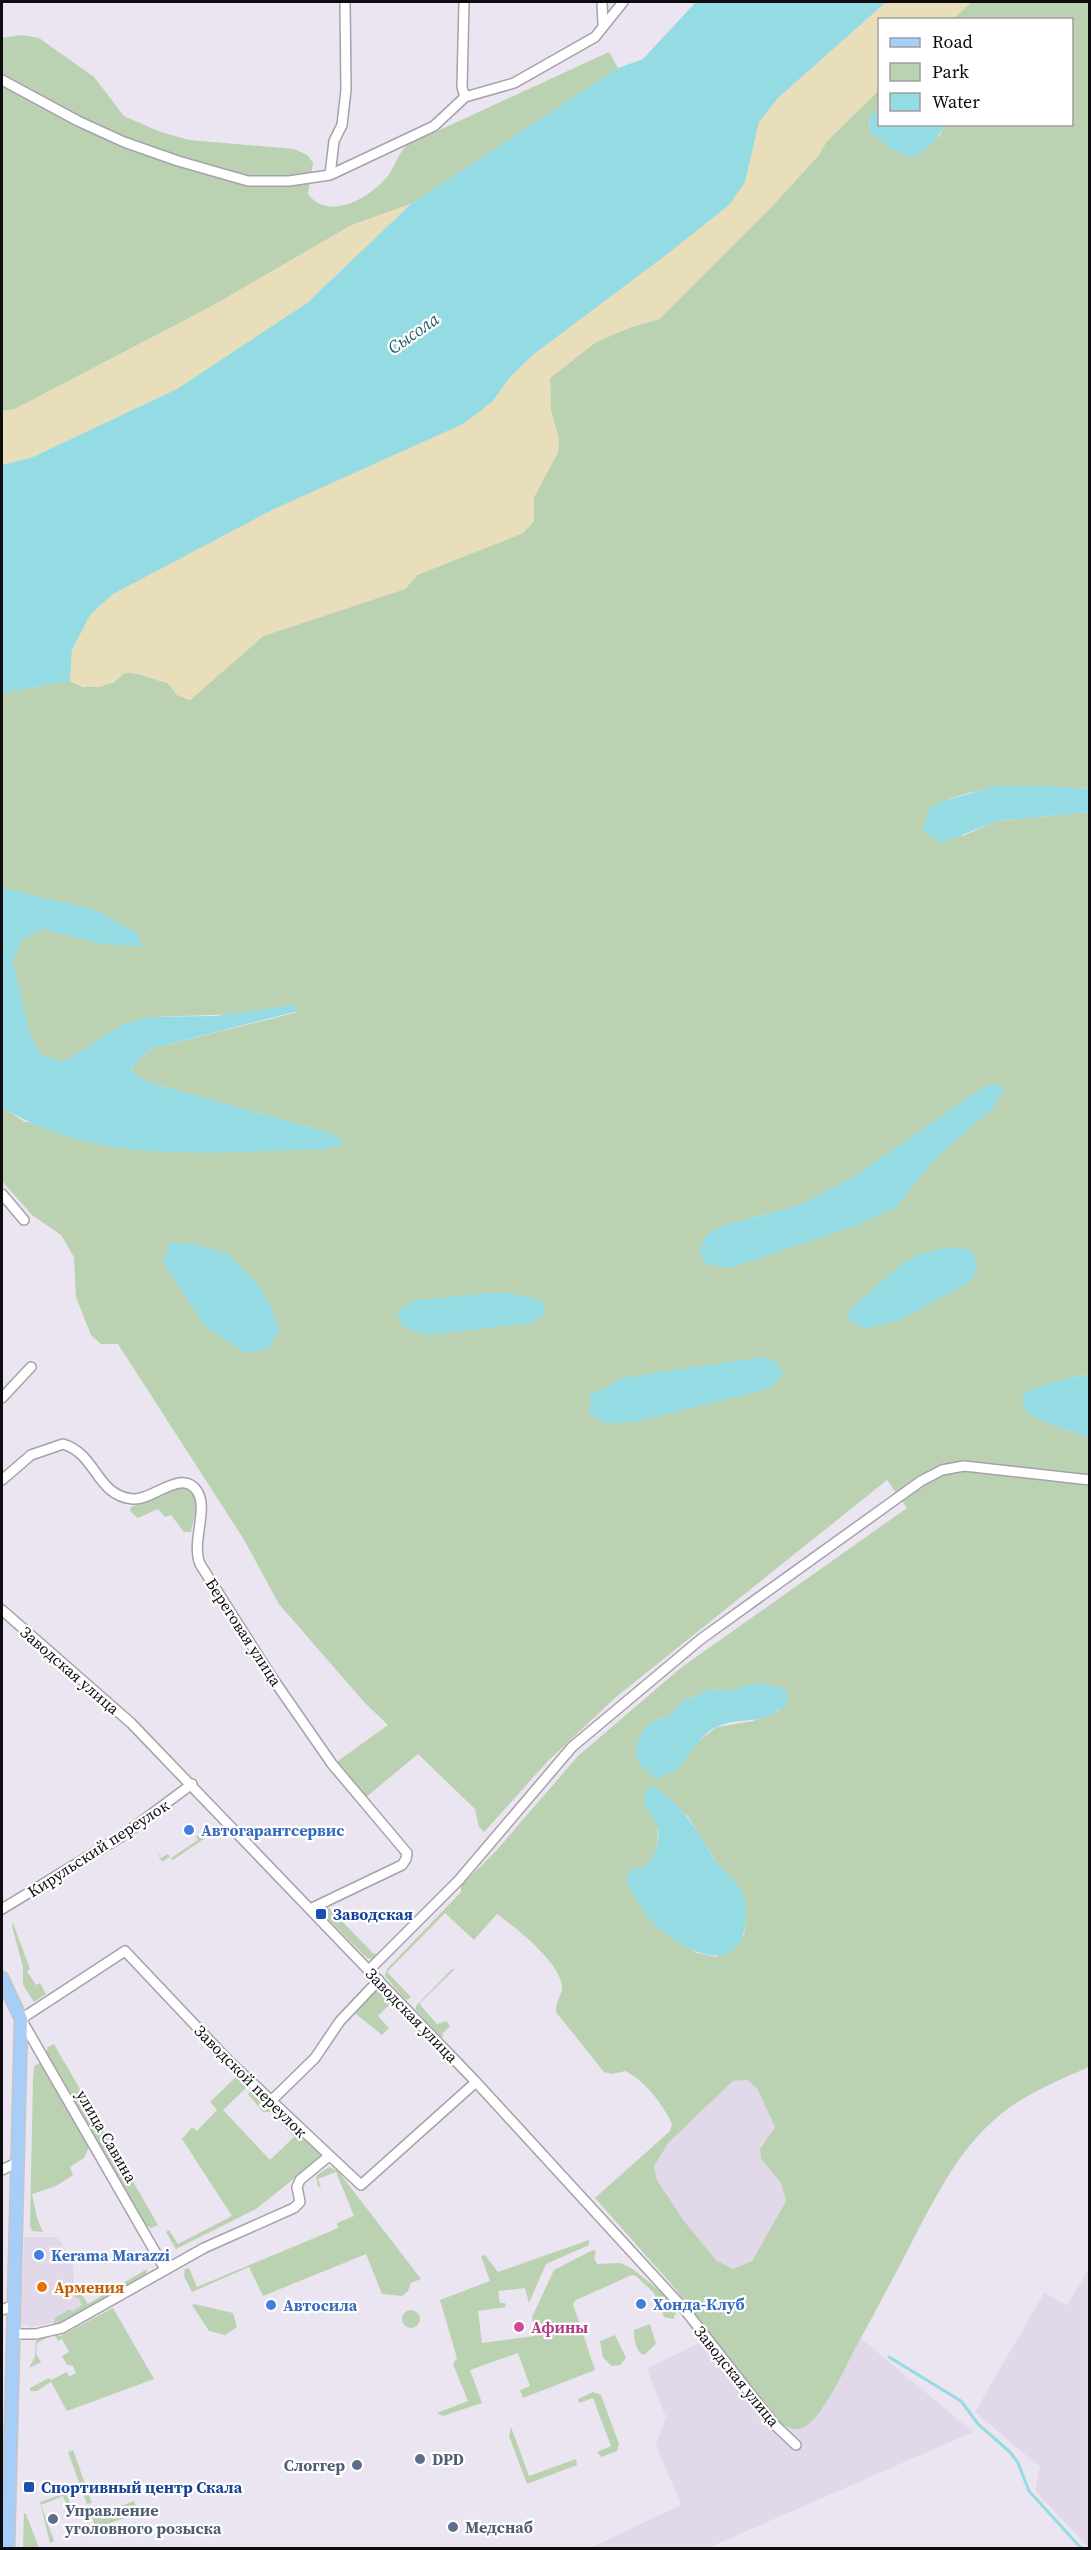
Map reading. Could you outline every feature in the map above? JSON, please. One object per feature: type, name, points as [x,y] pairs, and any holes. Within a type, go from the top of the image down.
[{"type":"main road","name":"улица Савина","points":[[2,1978],[21,2019],[8,2548]]},
{"type":"street","points":[[330,175],[334,141],[342,125],[346,90],[345,2]]},
{"type":"street","points":[[464,2],[462,87],[465,97]]},
{"type":"street","points":[[602,2],[603,24]]},
{"type":"street","points":[[2,80],[87,126],[177,161],[248,181],[289,181],[330,175],[434,126],[465,97],[514,83],[595,37],[603,24],[623,2]]},
{"type":"street","points":[[2,1194],[24,1220]]},
{"type":"street","points":[[2,1398],[31,1367]]},
{"type":"street","name":"Береговая улица","points":[[2,1480],[31,1455],[63,1444],[76,1450],[90,1462],[101,1483],[126,1497],[137,1499],[175,1483],[190,1485],[196,1489],[201,1498],[196,1551],[200,1564],[271,1676],[332,1764],[407,1853],[402,1864],[310,1909]]},
{"type":"street","points":[[369,1970],[459,1880],[572,1747],[701,1639],[921,1481],[942,1470],[964,1466],[1089,1479]]},
{"type":"street","name":"Заводская улица","points":[[2,1610],[132,1723],[476,2082],[685,2310],[774,2424],[796,2445]]},
{"type":"street","name":"Кирульский переулок","points":[[2,1909],[122,1836],[192,1784]]},
{"type":"street","name":"Заводской переулок","points":[[21,2019],[125,1951],[270,2102],[361,2185],[476,2082]]},
{"type":"street","points":[[270,2102],[315,2058],[340,2022],[379,1980]]},
{"type":"street","name":"улица Савина","points":[[21,2019],[165,2269]]},
{"type":"street","points":[[14,2334],[36,2334],[62,2328],[204,2248],[294,2208],[300,2202],[297,2187],[300,2180],[329,2156]]},
{"type":"street","points":[[2,2170],[18,2162]]},
{"type":"street","points":[[2,2310],[14,2305]]},
{"type":"shaded area","points":[[747,2080],[757,2088],[775,2127],[760,2149],[761,2159],[781,2183],[786,2201],[752,2261],[733,2269],[716,2260],[684,2221],[657,2180],[654,2166],[669,2142],[733,2081]]},
{"type":"shaded area","points":[[24,2237],[58,2237],[73,2262],[74,2285],[87,2306],[52,2323],[32,2327],[21,2324]]},
{"type":"shaded area","points":[[1089,2269],[1090,2548],[1035,2491],[1040,2467],[975,2412],[1044,2293],[1067,2305]]},
{"type":"shaded area","points":[[754,2316],[839,2320],[973,2432],[708,2548],[590,2548],[681,2505],[656,2445],[666,2417],[647,2369]]},
{"type":"green space","points":[[971,2],[1089,2],[1089,789],[1027,786],[987,789],[947,800],[928,809],[962,836],[998,821],[1089,812],[1089,1374],[1045,1384],[1054,1426],[1089,1437],[1089,2067],[1022,2100],[1001,2114],[974,2140],[952,2170],[933,2203],[828,2400],[814,2419],[801,2429],[795,2429],[785,2425],[767,2410],[673,2286],[595,2198],[670,2131],[672,2124],[658,2101],[639,2080],[625,2071],[613,2074],[604,2072],[556,2012],[562,1986],[559,1976],[545,1956],[525,1936],[497,1914],[474,1940],[445,1913],[387,1972],[411,1997],[407,2000],[404,1998],[385,1976],[387,1969],[461,1892],[461,1886],[496,1851],[578,1756],[682,1667],[907,1508],[887,1480],[616,1697],[548,1761],[484,1832],[479,1827],[475,1809],[418,1754],[365,1798],[335,1763],[388,1725],[364,1702],[279,1604],[243,1538],[118,1344],[101,1344],[91,1335],[76,1297],[74,1257],[61,1235],[32,1215],[2,1181],[2,1107],[25,1122],[327,1132],[147,1082],[130,1069],[150,1049],[298,1012],[152,1017],[123,1024],[64,1062],[41,1055],[30,1035],[12,961],[21,940],[41,929],[97,943],[143,946],[2,888],[2,693],[70,681],[83,687],[113,683],[124,673],[130,673],[168,683],[177,695],[190,700],[263,636],[405,589],[417,575],[523,533],[534,521],[534,497],[558,452],[559,439],[551,411],[550,378],[596,342],[631,327],[659,319],[774,204],[818,156],[827,141],[878,91],[878,111],[869,118],[870,132],[939,137],[944,126],[1073,126],[1073,18],[954,18]],"holes":[[[993,1108],[936,1158],[895,1208],[719,1227],[800,1205]],[[755,1683],[780,1710],[753,1721],[717,1727],[700,1740],[673,1771],[653,1721],[671,1715],[683,1700],[711,1689],[730,1691]],[[687,1815],[715,1860],[741,1892],[746,1907],[744,1935],[717,1957],[697,1953],[660,1929],[637,1867],[644,1868],[655,1853],[658,1836],[657,1824]],[[747,2080],[757,2088],[775,2127],[760,2149],[761,2159],[781,2183],[786,2201],[752,2261],[733,2269],[716,2260],[684,2221],[657,2180],[654,2166],[669,2142],[733,2081]]]},
{"type":"green space","points":[[21,35],[39,38],[94,77],[124,116],[158,131],[189,140],[294,149],[307,155],[313,163],[308,194],[317,202],[327,206],[351,203],[373,190],[390,173],[407,145],[609,52],[618,68],[411,204],[352,225],[212,306],[15,409],[2,411],[2,38]]},
{"type":"green space","points":[[177,1486],[192,1492],[195,1497],[196,1509],[191,1532],[184,1532],[171,1515],[165,1517],[158,1509],[138,1518],[130,1511],[131,1507],[162,1496]]},
{"type":"green space","points":[[214,1825],[218,1829],[173,1860],[169,1857],[162,1862],[155,1848],[161,1858],[168,1854],[171,1858],[198,1840],[196,1837]]},
{"type":"green space","points":[[326,1905],[373,1953],[377,1954],[371,1959],[367,1958],[322,1913]]},
{"type":"green space","points":[[13,1923],[30,1969],[27,1971],[36,1985],[40,1983],[46,1994],[34,2002],[23,1985],[23,1967]]},
{"type":"green space","points":[[452,1969],[455,1969],[420,2003],[437,2024],[446,2021],[450,2026],[441,2037],[416,2010],[416,2006]]},
{"type":"green space","points":[[380,1989],[405,2014],[402,2016],[390,2004],[378,2016],[389,2028],[382,2035],[355,2013],[373,1993]]},
{"type":"green space","points":[[54,2044],[158,2225],[151,2228],[146,2225],[46,2052],[48,2047]]},
{"type":"green space","points":[[41,2063],[89,2147],[84,2158],[70,2167],[73,2175],[56,2186],[32,2194],[37,2218],[43,2232],[32,2231],[30,2225],[33,2079],[34,2066]]},
{"type":"green space","points":[[238,2075],[247,2087],[223,2110],[270,2160],[294,2137],[271,2112],[263,2112],[248,2094],[252,2089],[318,2150],[321,2157],[256,2209],[176,2249],[166,2232],[169,2230],[178,2244],[232,2216],[182,2139],[192,2127],[197,2131],[217,2110],[210,2102]]},
{"type":"green space","points":[[329,2167],[338,2171],[421,2279],[411,2283],[408,2291],[402,2296],[382,2294],[366,2254],[263,2296],[249,2267],[192,2292],[184,2276],[185,2269],[189,2268],[197,2287],[338,2228],[337,2223],[354,2216],[336,2172],[318,2179],[321,2188],[318,2186],[316,2176]]},
{"type":"green space","points":[[589,2240],[589,2245],[546,2264],[529,2303],[525,2288],[498,2291],[500,2303],[505,2303],[506,2307],[478,2311],[482,2343],[535,2336],[532,2317],[554,2270],[593,2250],[596,2252],[594,2258],[597,2264],[620,2263],[633,2269],[662,2293],[675,2307],[676,2313],[673,2319],[664,2317],[654,2293],[632,2275],[576,2300],[573,2304],[595,2370],[523,2398],[520,2390],[530,2386],[518,2353],[470,2370],[482,2403],[443,2416],[437,2413],[468,2401],[453,2364],[457,2358],[440,2300],[490,2281],[481,2256],[485,2255],[498,2272]]},
{"type":"green space","points":[[147,2269],[146,2274],[64,2323],[53,2325],[55,2318],[70,2309],[72,2312],[82,2305],[78,2297],[75,2298],[75,2284],[88,2304]]},
{"type":"green space","points":[[192,2305],[233,2313],[237,2327],[225,2335],[209,2331]]},
{"type":"green space","points":[[113,2308],[154,2379],[67,2411],[51,2382],[37,2391],[30,2391],[30,2388],[49,2378],[51,2380],[67,2372],[69,2377],[76,2373],[73,2366],[67,2365],[62,2356],[69,2352],[62,2339],[58,2341],[54,2334],[37,2343],[36,2354],[41,2362],[29,2368],[35,2357],[36,2341],[52,2332],[60,2336]]},
{"type":"green space","points":[[407,2310],[415,2310],[420,2315],[418,2326],[407,2328],[402,2323],[402,2315]]},
{"type":"green space","points":[[650,2324],[656,2344],[644,2355],[637,2348],[634,2330]]},
{"type":"green space","points":[[615,2335],[626,2358],[620,2365],[611,2366],[603,2357],[600,2341]]},
{"type":"green space","points":[[593,2392],[601,2395],[619,2444],[617,2451],[601,2457],[597,2452],[611,2446],[593,2398],[579,2403],[578,2399]]},
{"type":"green space","points":[[511,2427],[529,2476],[576,2459],[577,2465],[527,2484],[509,2436]]},
{"type":"green space","points":[[73,2450],[92,2503],[87,2504],[68,2452]]},
{"type":"green space","points":[[66,2493],[73,2510],[69,2511],[63,2496],[41,2505],[54,2541],[50,2543],[40,2502]]},
{"type":"green space","points":[[134,2501],[139,2513],[96,2528],[90,2513],[95,2511],[97,2515]]},
{"type":"green space","points":[[24,2513],[26,2514],[39,2548],[23,2548]]},
{"type":"sand","points":[[886,2],[971,2],[954,18],[878,18],[878,91],[827,141],[818,156],[774,204],[659,319],[631,327],[596,342],[550,378],[551,411],[559,439],[558,452],[534,497],[534,521],[523,533],[417,575],[405,589],[263,636],[190,700],[177,695],[168,683],[136,674],[124,673],[99,687],[85,686],[70,681],[72,650],[90,615],[113,594],[273,509],[463,424],[492,402],[510,377],[534,354],[666,255],[745,182],[759,122],[778,98]]},
{"type":"sand","points":[[411,204],[307,303],[177,389],[33,457],[2,465],[2,411],[15,409],[212,306],[352,225]]},
{"type":"water","name":"Сысола","points":[[696,2],[886,2],[778,98],[759,122],[745,182],[729,205],[534,354],[510,377],[492,402],[463,424],[274,509],[113,594],[90,615],[72,650],[70,681],[2,693],[2,465],[33,457],[177,389],[307,303],[411,204],[618,68],[643,59]]},
{"type":"water","points":[[878,111],[878,126],[944,126],[932,144],[912,158],[892,149],[870,132],[869,117]]},
{"type":"water","points":[[996,786],[1054,786],[1089,789],[1089,812],[998,821],[941,843],[923,831],[928,809],[941,802]]},
{"type":"water","points":[[2,888],[96,910],[137,933],[143,947],[97,943],[41,929],[21,940],[13,961],[30,1035],[41,1055],[64,1062],[123,1024],[152,1017],[215,1016],[295,1005],[298,1011],[150,1049],[130,1069],[147,1082],[327,1132],[345,1142],[327,1149],[244,1152],[160,1152],[118,1148],[78,1140],[39,1126],[2,1107]]},
{"type":"water","points":[[997,1084],[1004,1089],[993,1108],[936,1158],[895,1208],[853,1227],[731,1268],[707,1264],[699,1252],[706,1236],[719,1227],[800,1205],[855,1176],[982,1088]]},
{"type":"water","points":[[171,1242],[199,1245],[229,1255],[260,1287],[271,1307],[279,1330],[268,1349],[244,1353],[204,1325],[163,1262]]},
{"type":"water","points":[[959,1247],[973,1252],[978,1268],[968,1283],[900,1320],[866,1329],[855,1324],[846,1316],[894,1270],[911,1258],[930,1251]]},
{"type":"water","points":[[501,1292],[542,1300],[545,1314],[531,1323],[427,1335],[402,1326],[397,1311],[417,1300]]},
{"type":"water","points":[[763,1357],[776,1361],[783,1374],[768,1389],[639,1421],[607,1424],[590,1414],[590,1396],[622,1378]]},
{"type":"water","points":[[1089,1374],[1089,1437],[1054,1426],[1026,1412],[1022,1394],[1045,1384]]},
{"type":"water","points":[[755,1683],[784,1688],[789,1700],[780,1709],[762,1718],[726,1724],[709,1731],[680,1766],[670,1773],[656,1778],[640,1765],[635,1749],[641,1734],[653,1721],[671,1715],[683,1700],[711,1689],[730,1691]]},
{"type":"water","points":[[654,1786],[682,1810],[714,1859],[743,1894],[746,1921],[740,1942],[732,1951],[722,1955],[709,1955],[683,1945],[660,1929],[650,1918],[626,1881],[630,1871],[637,1867],[644,1868],[648,1864],[657,1847],[658,1829],[646,1807],[644,1793]]},
{"type":"waterway","points":[[889,2357],[961,2401],[978,2424],[1010,2452],[1018,2463],[1029,2491],[1081,2548]]},
{"type":"place","name":"Автогарантсервис","points":[[189,1830]]},
{"type":"place","name":"Заводская","points":[[321,1914]]},
{"type":"place","name":"Kerama Marazzi","points":[[39,2255]]},
{"type":"place","name":"Армения","points":[[42,2287]]},
{"type":"place","name":"Хонда-Клуб","points":[[641,2304]]},
{"type":"place","name":"Автосила","points":[[271,2305]]},
{"type":"place","name":"Афины","points":[[519,2327]]},
{"type":"place","name":"DPD","points":[[420,2459]]},
{"type":"place","name":"Слоггер","points":[[357,2465]]},
{"type":"place","name":"Спортивный центр Скала","points":[[29,2487]]},
{"type":"place","name":"Управление уголовного розыска","points":[[53,2519]]},
{"type":"place","name":"Медснаб","points":[[453,2527]]}]
